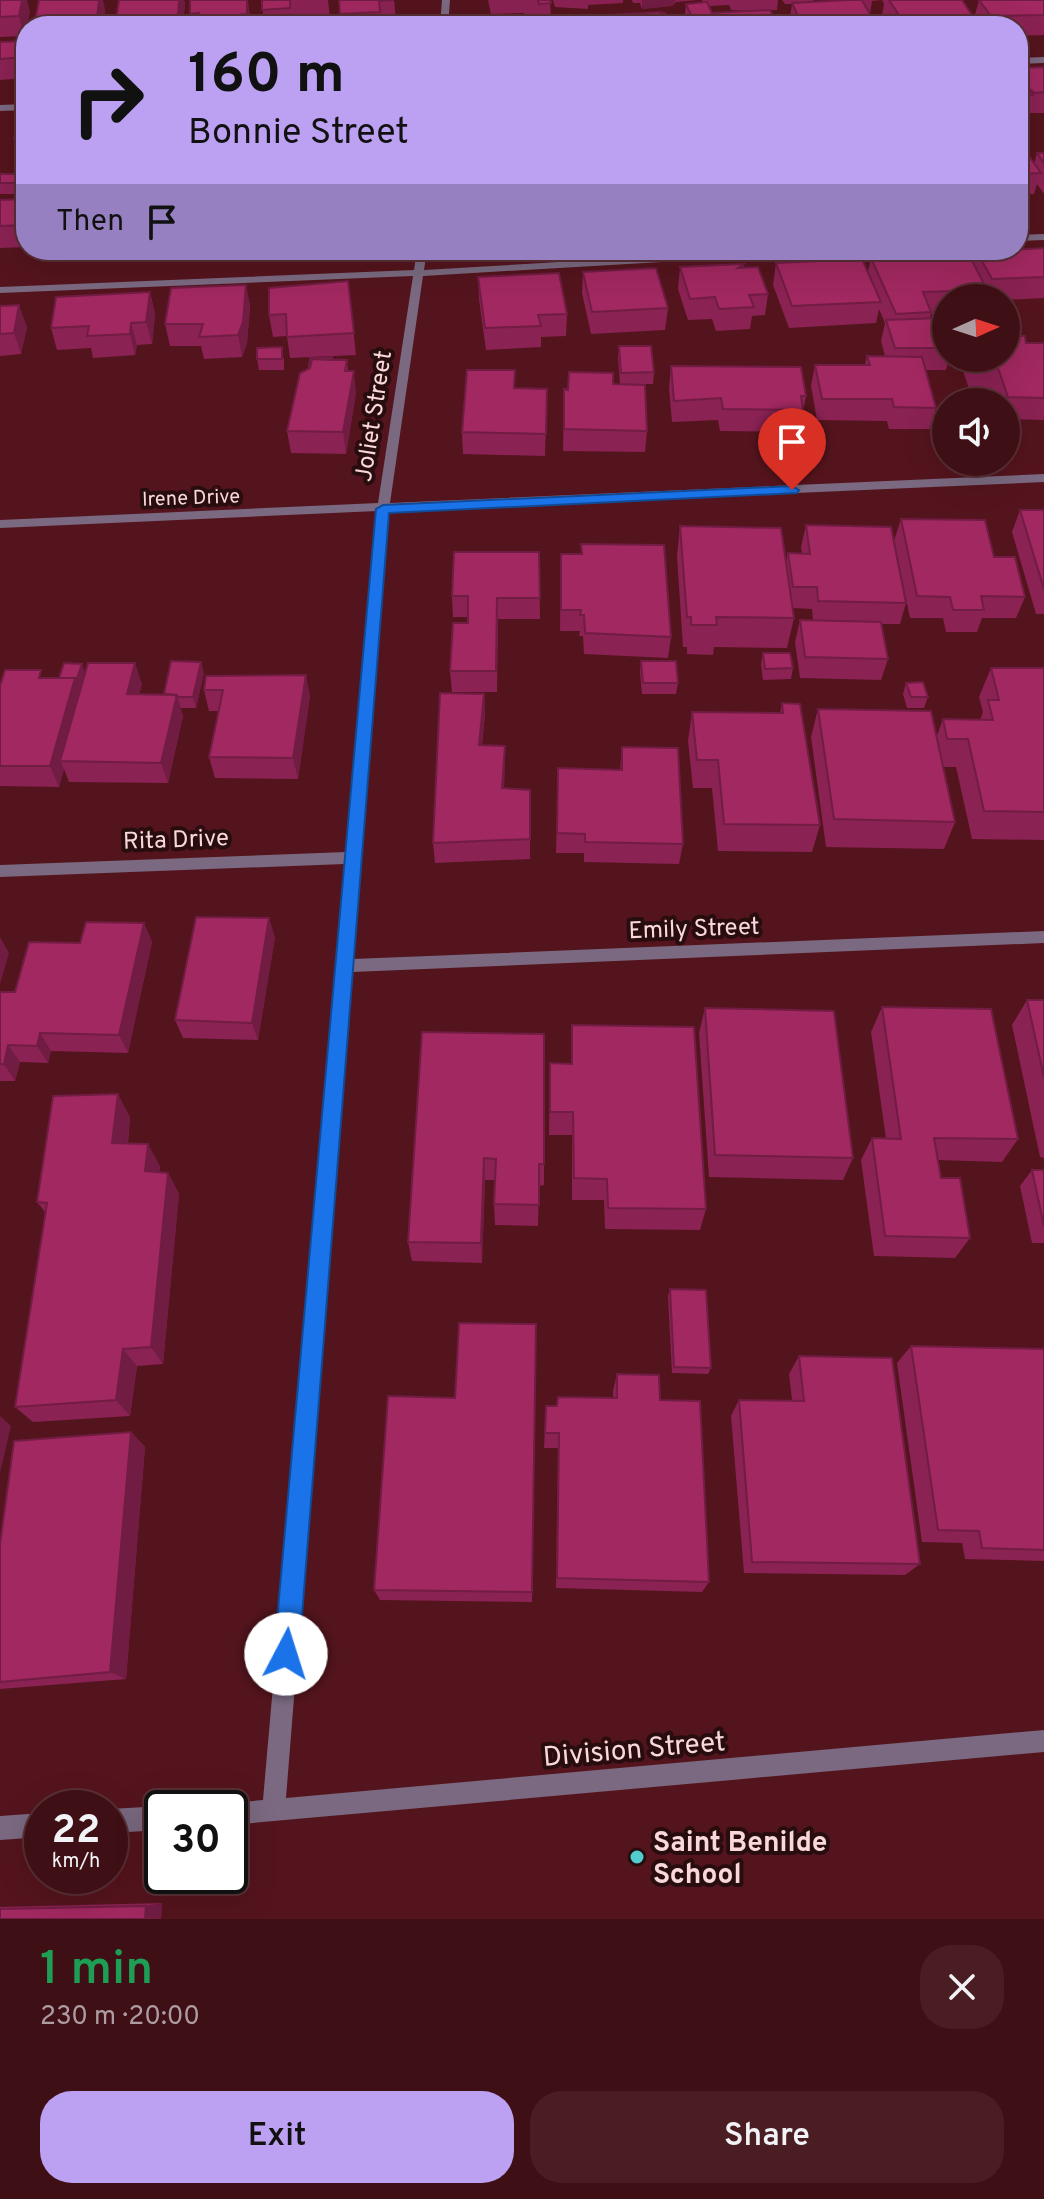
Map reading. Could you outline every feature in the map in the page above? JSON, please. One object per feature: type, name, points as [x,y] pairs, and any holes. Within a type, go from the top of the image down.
[{"type":"street","name":"Joliet Street","points":[[273,1811],[383,509],[421,260]]},
{"type":"street","points":[[0,290],[420,273],[642,260]]},
{"type":"street","name":"Irene Drive","points":[[0,524],[1044,478]]},
{"type":"street","name":"Rita Drive","points":[[0,871],[355,858]]},
{"type":"street","name":"Emily Street","points":[[345,966],[1044,937]]},
{"type":"street","name":"Division Street","points":[[248,1813],[1044,1741]]},
{"type":"street","points":[[0,1828],[24,1826]]},
{"type":"building","points":[[0,0],[22,0],[19,16],[0,17]]},
{"type":"building","points":[[39,0],[99,0],[97,16],[36,16]]},
{"type":"building","points":[[119,0],[179,0],[178,16],[117,16]]},
{"type":"building","points":[[190,0],[247,0],[247,14],[190,14]]},
{"type":"building","points":[[262,0],[290,0],[290,8],[262,10]]},
{"type":"building","points":[[339,0],[394,0],[379,1],[380,12],[340,14]]},
{"type":"building","points":[[538,0],[550,0],[551,3],[539,4]]},
{"type":"building","points":[[862,0],[871,16],[798,16],[792,3]]},
{"type":"building","points":[[889,0],[962,0],[973,16],[900,16]]},
{"type":"building","points":[[979,0],[1044,0],[1044,15],[991,16]]},
{"type":"building","points":[[707,2],[712,13],[770,10],[773,16],[691,16],[686,4]]},
{"type":"building","points":[[662,12],[659,13],[666,16],[592,16]]},
{"type":"building","points":[[16,41],[16,58],[0,59],[0,42]]},
{"type":"building","points":[[1044,67],[1044,92],[1035,93],[1028,88],[1028,68]]},
{"type":"building","points":[[1028,155],[1041,173],[1028,174]]},
{"type":"building","points":[[0,174],[16,174],[16,183],[0,183]]},
{"type":"building","points":[[16,199],[16,225],[0,226],[0,200]]},
{"type":"building","points":[[1044,248],[1044,277],[992,279],[981,260],[1028,260],[1028,249]]},
{"type":"building","points":[[862,260],[881,302],[792,306],[776,263]]},
{"type":"building","points":[[872,260],[972,260],[984,284],[932,284],[932,292],[923,292],[931,312],[896,314]]},
{"type":"building","points":[[744,264],[738,268],[758,267],[768,294],[749,295],[754,307],[719,309],[715,297],[690,299],[680,267]]},
{"type":"building","points":[[656,268],[668,308],[592,312],[583,272]]},
{"type":"building","points":[[559,273],[567,314],[538,315],[541,326],[485,328],[478,277]]},
{"type":"building","points":[[348,281],[354,333],[287,337],[286,314],[269,315],[269,288]]},
{"type":"building","points":[[246,285],[243,322],[238,335],[199,337],[203,324],[165,324],[171,288]]},
{"type":"building","points":[[150,292],[146,322],[131,323],[130,334],[87,336],[89,326],[51,328],[56,297]]},
{"type":"building","points":[[19,305],[14,333],[0,334],[0,306]]},
{"type":"building","points":[[932,318],[932,348],[895,348],[886,320]]},
{"type":"building","points":[[1020,336],[1025,336],[1026,343],[1044,343],[1044,398],[1020,397],[1020,388],[1005,388],[999,372],[1020,372]]},
{"type":"building","points":[[619,346],[651,346],[654,372],[621,373]]},
{"type":"building","points":[[282,347],[282,359],[257,359],[257,348]]},
{"type":"building","points":[[867,356],[922,357],[932,393],[932,408],[894,407],[892,399],[822,399],[815,365],[870,365]]},
{"type":"building","points":[[332,357],[332,360],[312,359],[309,367],[310,358]]},
{"type":"building","points":[[312,359],[347,360],[345,371],[354,371],[343,432],[287,431],[300,373],[310,368]]},
{"type":"building","points":[[671,366],[801,367],[806,396],[801,396],[803,410],[723,409],[721,398],[674,401]]},
{"type":"building","points":[[467,370],[515,370],[514,388],[547,389],[546,434],[462,432]]},
{"type":"building","points":[[569,372],[613,373],[613,384],[645,385],[647,431],[564,429],[564,389],[568,390]]},
{"type":"building","points":[[1020,510],[1044,510],[1044,589]]},
{"type":"building","points":[[901,519],[985,520],[994,557],[1015,557],[1025,597],[981,596],[984,610],[953,610],[950,597],[917,596]]},
{"type":"building","points":[[806,525],[891,527],[906,603],[818,601],[817,587],[793,587],[788,553],[810,554]]},
{"type":"building","points":[[680,526],[781,528],[794,618],[716,617],[717,625],[691,625],[691,617],[687,617]]},
{"type":"building","points":[[581,544],[664,545],[671,637],[585,633],[581,610],[561,610],[561,554],[582,554]]},
{"type":"building","points":[[454,552],[539,552],[540,598],[497,598],[496,671],[450,671],[453,623],[468,623],[468,596],[452,596]]},
{"type":"building","points":[[800,620],[881,622],[888,659],[805,657]]},
{"type":"building","points":[[763,653],[790,653],[793,668],[765,669]]},
{"type":"building","points":[[171,661],[201,662],[193,697],[164,694]]},
{"type":"building","points":[[641,661],[676,661],[678,683],[643,683]]},
{"type":"building","points":[[64,663],[82,664],[76,681],[75,678],[59,678]]},
{"type":"building","points":[[88,663],[135,663],[127,694],[177,695],[161,763],[60,761]]},
{"type":"building","points":[[991,668],[1044,668],[1044,812],[984,811],[968,739],[947,739],[943,719],[993,720],[988,700],[999,700]]},
{"type":"building","points":[[5,670],[41,670],[39,678],[75,678],[50,766],[0,766],[0,686]]},
{"type":"building","points":[[306,675],[293,758],[209,757],[223,690],[204,690],[206,676]]},
{"type":"building","points":[[923,682],[928,697],[911,697],[906,683]]},
{"type":"building","points":[[440,693],[484,694],[479,745],[505,746],[502,788],[530,790],[530,839],[433,843]]},
{"type":"building","points":[[782,703],[800,704],[820,825],[724,824],[718,760],[697,760],[692,712],[783,713]]},
{"type":"building","points":[[818,709],[931,711],[955,822],[834,819]]},
{"type":"building","points":[[622,747],[678,748],[683,844],[585,842],[585,834],[557,833],[558,768],[622,770]]},
{"type":"building","points":[[196,917],[269,918],[252,1023],[175,1020]]},
{"type":"building","points":[[86,922],[144,923],[119,1035],[40,1033],[37,1046],[8,1045],[4,1064],[0,1064],[0,992],[15,992],[29,942],[80,943]]},
{"type":"building","points":[[1027,1000],[1044,1000],[1044,1077]]},
{"type":"building","points":[[882,1007],[991,1009],[1018,1139],[934,1138],[941,1178],[960,1178],[970,1238],[885,1236],[872,1138],[901,1139]]},
{"type":"building","points":[[705,1008],[834,1011],[853,1158],[715,1155]]},
{"type":"building","points":[[572,1025],[694,1027],[706,1209],[608,1208],[607,1179],[574,1178],[573,1112],[550,1112],[550,1063],[572,1064]]},
{"type":"building","points":[[422,1032],[544,1034],[544,1164],[539,1164],[539,1205],[494,1204],[496,1159],[484,1158],[481,1243],[408,1242]]},
{"type":"building","points":[[118,1094],[112,1143],[148,1144],[145,1171],[168,1173],[151,1347],[123,1349],[116,1400],[15,1407],[47,1203],[37,1202],[53,1096]]},
{"type":"building","points":[[1032,1170],[1044,1170],[1044,1226]]},
{"type":"building","points":[[670,1289],[706,1290],[711,1368],[674,1367]]},
{"type":"building","points":[[459,1323],[536,1324],[532,1592],[374,1590],[388,1396],[455,1398]]},
{"type":"building","points":[[911,1346],[1044,1349],[1044,1550],[982,1548],[979,1531],[938,1530]]},
{"type":"building","points":[[799,1356],[892,1358],[920,1564],[752,1562],[739,1400],[804,1401]]},
{"type":"building","points":[[617,1374],[659,1375],[660,1400],[700,1401],[709,1582],[557,1578],[559,1433],[545,1433],[546,1406],[557,1406],[558,1397],[617,1398]]},
{"type":"building","points":[[131,1432],[110,1672],[0,1682],[0,1544],[14,1441]]},
{"type":"building","points":[[146,1906],[145,1919],[0,1919],[0,1909]]},
{"type":"place","name":"Saint Benilde School","points":[[637,1857]]},
{"type":"route","points":[[286,1654],[383,509],[792,490]]}]
